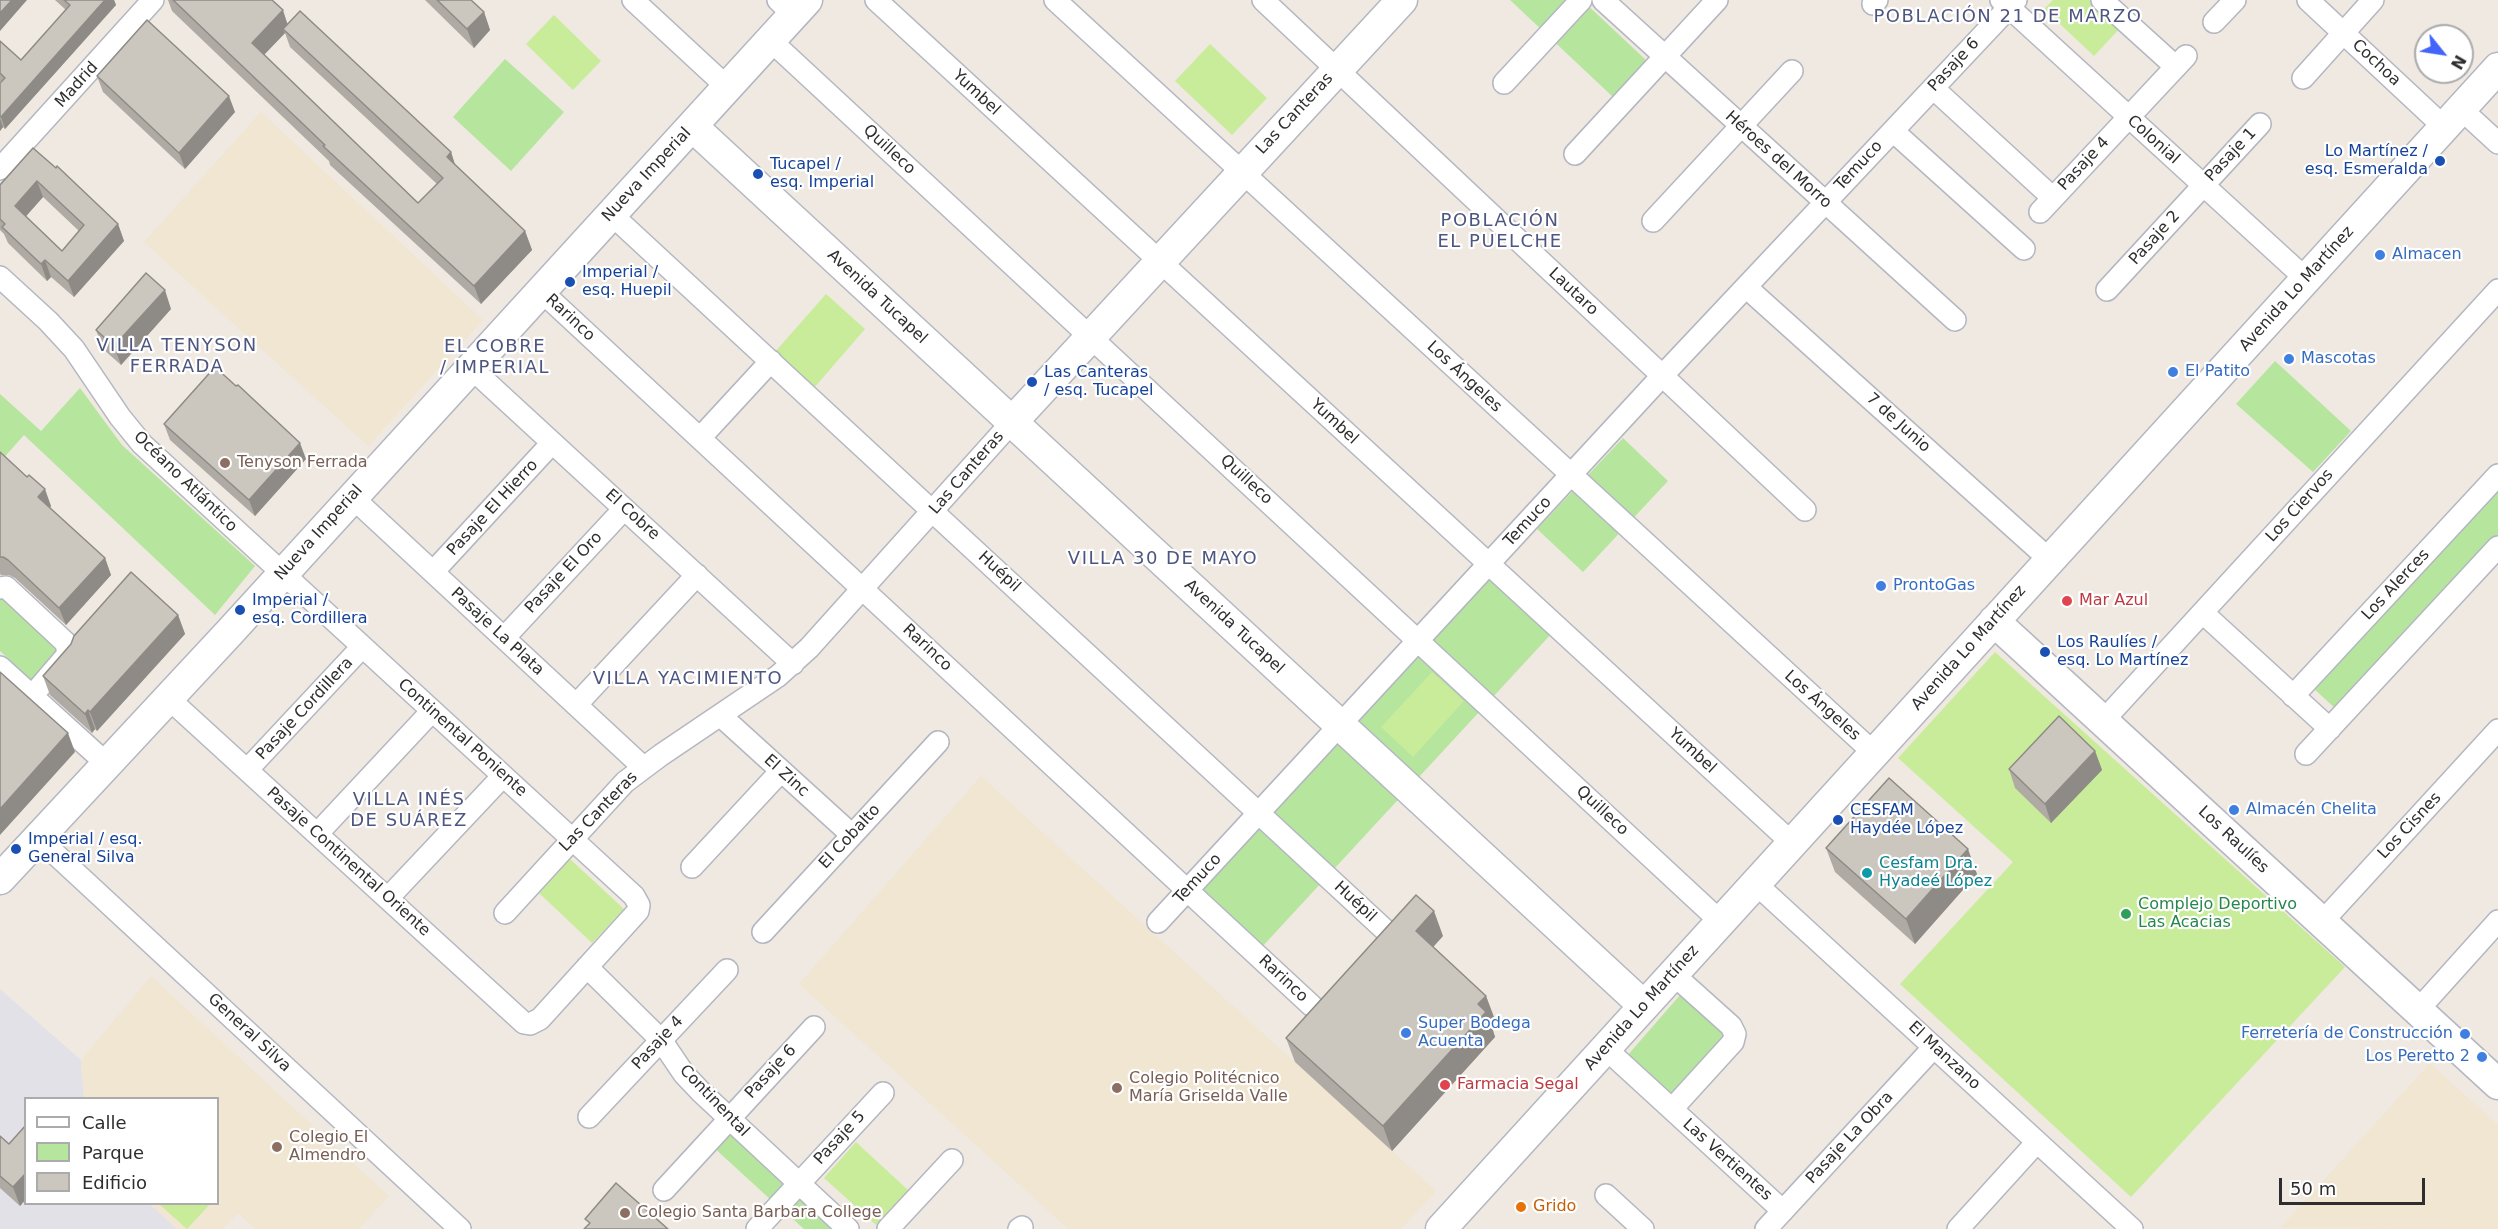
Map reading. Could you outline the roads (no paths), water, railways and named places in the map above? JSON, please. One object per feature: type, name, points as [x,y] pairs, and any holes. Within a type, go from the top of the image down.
[{"type":"street","name":"Madrid","points":[[0,169],[153,0]]},
{"type":"street","points":[[633,0],[727,87]]},
{"type":"street","name":"Yumbel","points":[[876,0],[1792,843]]},
{"type":"street","name":"Los Ángeles","points":[[1055,0],[1570,476],[1874,753]]},
{"type":"street","name":"Lautaro","points":[[1263,0],[1805,510]]},
{"type":"street","name":"Las Canteras","points":[[505,913],[625,782],[643,767],[721,716],[793,663],[1402,0]]},
{"type":"street","points":[[1504,83],[1581,0]]},
{"type":"street","name":"Héroes del Morro","points":[[1603,0],[1955,320]]},
{"type":"street","points":[[1575,154],[1717,0]]},
{"type":"street","name":"Pasaje 4","points":[[1933,88],[2047,205],[2181,62],[2102,0]]},
{"type":"street","points":[[2214,22],[2235,0]]},
{"type":"street","name":"Cochoa","points":[[2308,0],[2343,33],[2452,118],[2498,144]]},
{"type":"street","points":[[2303,78],[2373,0]]},
{"type":"street","name":"Pasaje 6","points":[[1896,127],[2008,2]]},
{"type":"street","name":"Colonial","points":[[2008,2],[2129,117],[2306,279]]},
{"type":"street","name":"Nueva Imperial","points":[[0,879],[692,126],[770,40],[793,5]]},
{"type":"street","name":"Quilleco","points":[[770,40],[1721,922]]},
{"type":"street","name":"Avenida Lo Martínez","points":[[1446,1227],[1605,1048],[2498,68]]},
{"type":"street","points":[[1653,221],[1792,71]]},
{"type":"street","name":"Pasaje 1","points":[[2203,185],[2260,124]]},
{"type":"street","name":"Avenida Tucapel","points":[[692,126],[1644,1006]]},
{"type":"street","points":[[1896,127],[2024,249]]},
{"type":"street","name":"Temuco","points":[[1158,922],[1662,376],[1896,127]]},
{"type":"street","name":"Pasaje 2","points":[[2107,290],[2203,185]]},
{"type":"street","name":"Huépil","points":[[611,214],[1386,930]]},
{"type":"street","name":"Océano Atlántico","points":[[0,277],[48,321],[74,349],[120,417],[142,444],[282,573]]},
{"type":"street","name":"7 de Junio","points":[[1746,287],[2050,560]]},
{"type":"street","name":"Los Ciervos","points":[[2103,721],[2498,290]]},
{"type":"street","name":"Rarinco","points":[[541,291],[1312,1006]]},
{"type":"street","points":[[700,438],[771,361]]},
{"type":"street","name":"El Cobre","points":[[470,367],[793,663]]},
{"type":"street","name":"Pasaje El Hierro","points":[[434,572],[552,443]]},
{"type":"street","name":"Los Alerces","points":[[2294,696],[2498,475]]},
{"type":"street","name":"Pasaje La Plata","points":[[352,497],[643,767]]},
{"type":"street","name":"Pasaje El Oro","points":[[504,638],[624,509]]},
{"type":"street","points":[[2306,754],[2498,547]]},
{"type":"street","name":"Continental Poniente","points":[[282,573],[634,896],[639,905],[635,915],[587,968]]},
{"type":"street","points":[[576,705],[697,575]]},
{"type":"street","points":[[0,588],[6,587],[66,643],[68,654],[32,696]]},
{"type":"street","points":[[2202,612],[2330,729]]},
{"type":"street","name":"Los Raulíes","points":[[1994,621],[2498,1084]]},
{"type":"street","name":"Pasaje Cordillera","points":[[247,770],[362,647]]},
{"type":"street","points":[[0,667],[107,764]]},
{"type":"street","name":"Pasaje Continental Oriente","points":[[168,698],[520,1019],[530,1024],[540,1019],[587,968]]},
{"type":"street","points":[[317,834],[432,711]]},
{"type":"street","name":"El Zinc","points":[[721,716],[852,835]]},
{"type":"street","name":"Los Cisnes","points":[[2322,922],[2498,730]]},
{"type":"street","name":"El Cobalto","points":[[762,932],[938,742]]},
{"type":"street","points":[[692,867],[781,771]]},
{"type":"street","points":[[388,898],[503,776]]},
{"type":"street","name":"General Silva","points":[[38,838],[460,1229]]},
{"type":"street","name":"El Manzano","points":[[1755,884],[2129,1228]]},
{"type":"street","points":[[2418,1010],[2498,921]]},
{"type":"street","name":"Continental","points":[[587,968],[662,1040],[692,1084],[849,1229]]},
{"type":"street","name":"Pasaje 4","points":[[590,1117],[727,970]]},
{"type":"street","name":"Las Vertientes","points":[[1672,1109],[1733,1042],[1735,1034],[1731,1026],[1673,974]]},
{"type":"street","name":"Pasaje 6","points":[[664,1190],[814,1027]]},
{"type":"street","name":"Pasaje La Obra","points":[[1766,1229],[1934,1047]]},
{"type":"street","name":"Las Vertientes","points":[[1605,1048],[1783,1211]]},
{"type":"street","name":"Pasaje 5","points":[[757,1229],[883,1093]]},
{"type":"street","points":[[1958,1229],[2037,1142]]},
{"type":"street","points":[[888,1229],[952,1160]]},
{"type":"street","points":[[1606,1196],[1643,1229]]},
{"type":"place","name":"Lo Martínez / esq. Esmeralda","points":[[2440,161]]},
{"type":"place","name":"Tucapel / esq. Imperial","points":[[758,174]]},
{"type":"place","name":"Almacen","points":[[2380,255]]},
{"type":"place","name":"Imperial / esq. Huepil","points":[[570,282]]},
{"type":"place","name":"Mascotas","points":[[2289,359]]},
{"type":"place","name":"El Patito","points":[[2173,372]]},
{"type":"place","name":"Las Canteras / esq. Tucapel","points":[[1032,382]]},
{"type":"place","name":"Tenyson Ferrada","points":[[225,463]]},
{"type":"place","name":"ProntoGas","points":[[1881,586]]},
{"type":"place","name":"Mar Azul","points":[[2067,601]]},
{"type":"place","name":"Imperial / esq. Cordillera","points":[[240,610]]},
{"type":"place","name":"Los Raulíes / esq. Lo Martínez","points":[[2045,652]]},
{"type":"place","name":"Almacén Chelita","points":[[2234,810]]},
{"type":"place","name":"CESFAM Haydée López","points":[[1838,820]]},
{"type":"place","name":"Imperial / esq. General Silva","points":[[16,849]]},
{"type":"place","name":"Cesfam Dra. Hyadeé López","points":[[1867,873]]},
{"type":"place","name":"Complejo Deportivo Las Acacias","points":[[2126,914]]},
{"type":"place","name":"Super Bodega Acuenta","points":[[1406,1033]]},
{"type":"place","name":"Ferretería de Construcción","points":[[2465,1034]]},
{"type":"place","name":"Los Peretto 2","points":[[2482,1057]]},
{"type":"place","name":"Farmacia Segal","points":[[1445,1085]]},
{"type":"place","name":"Colegio Politécnico María Griselda Valle","points":[[1117,1088]]},
{"type":"place","name":"Colegio El Almendro","points":[[277,1147]]},
{"type":"place","name":"Grido","points":[[1521,1207]]},
{"type":"place","name":"Colegio Santa Barbara College","points":[[625,1213]]},
{"type":"district","name":"POBLACIÓN 21 DE MARZO","points":[[2008,17]]},
{"type":"district","name":"POBLACIÓN EL PUELCHE","points":[[1500,231]]},
{"type":"district","name":"VILLA TENYSON FERRADA","points":[[177,356]]},
{"type":"district","name":"EL COBRE / IMPERIAL","points":[[495,357]]},
{"type":"district","name":"VILLA 30 DE MAYO","points":[[1163,559]]},
{"type":"district","name":"VILLA YACIMIENTO","points":[[688,679]]},
{"type":"district","name":"VILLA INÉS DE SUÁREZ","points":[[409,810]]}]
